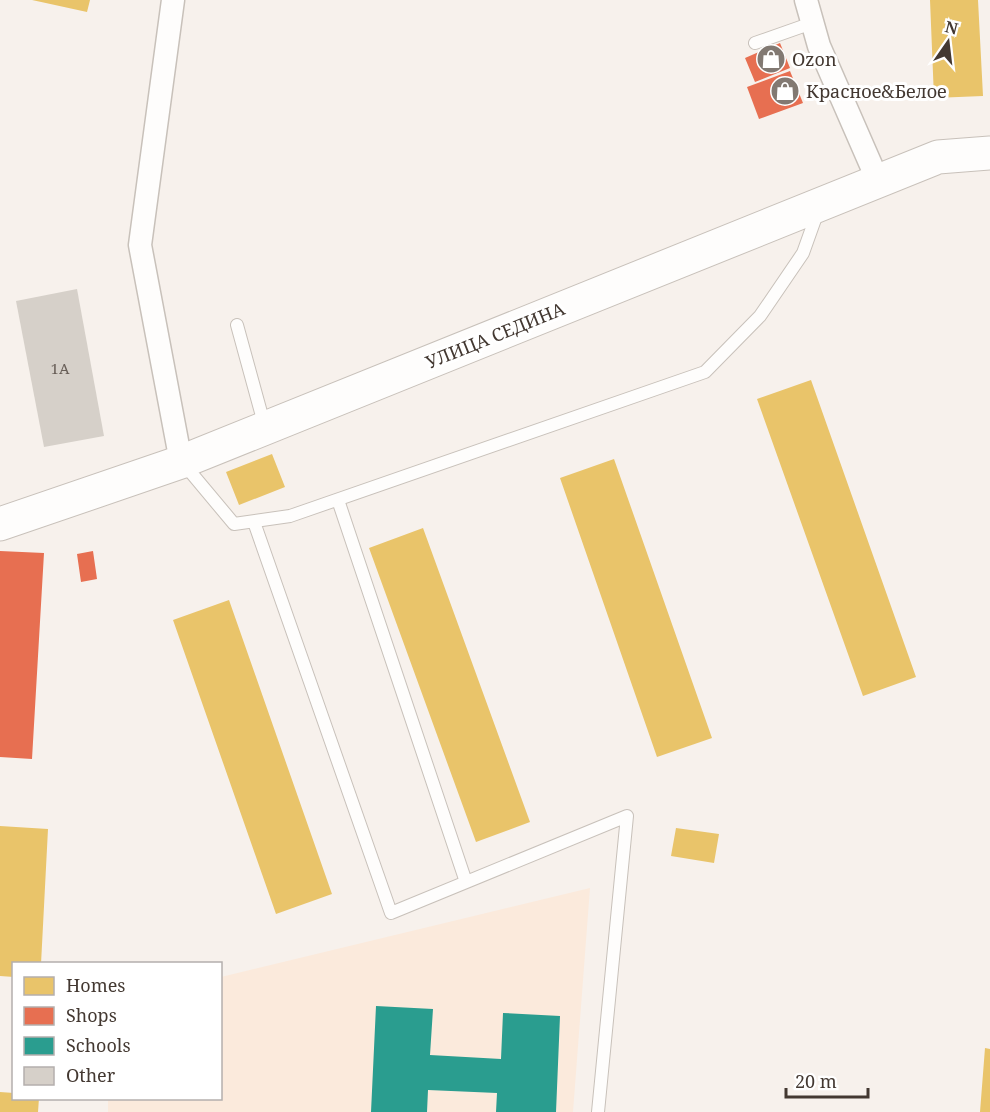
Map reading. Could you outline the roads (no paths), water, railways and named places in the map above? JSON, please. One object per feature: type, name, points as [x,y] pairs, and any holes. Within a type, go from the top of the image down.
[{"type":"street","points":[[173,0],[140,245],[181,462]]},
{"type":"street","points":[[806,0],[819,46],[878,181]]},
{"type":"street","name":"УЛИЦА СЕДИНА","points":[[0,524],[181,462],[938,157],[990,153]]},
{"type":"lane","points":[[755,43],[813,23]]},
{"type":"lane","points":[[181,462],[234,524],[290,516],[705,372],[760,315],[785,279],[803,252],[820,204]]},
{"type":"lane","points":[[237,325],[265,427]]},
{"type":"lane","points":[[338,500],[466,882]]},
{"type":"lane","points":[[254,522],[390,913],[627,816],[598,1112]]},
{"type":"place","name":"Ozon","points":[[771,59]]},
{"type":"place","name":"Красное&Белое","points":[[785,91]]}]
